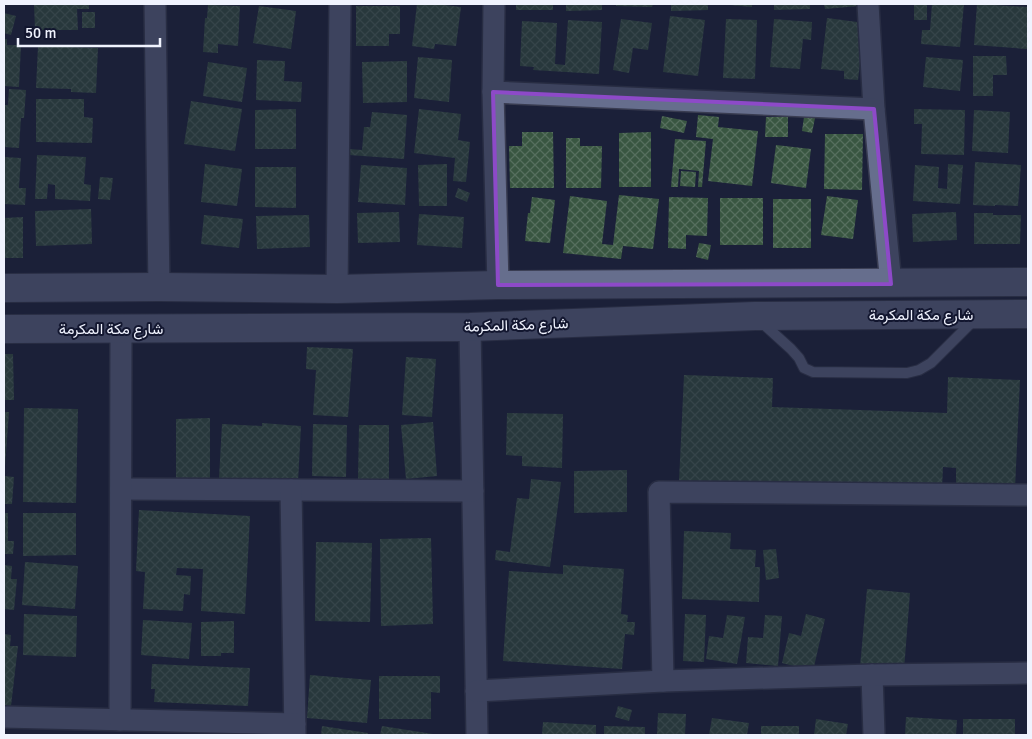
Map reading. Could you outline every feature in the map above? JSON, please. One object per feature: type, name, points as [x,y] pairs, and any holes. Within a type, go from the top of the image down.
[{"type":"main road","name":"شارع مكة المكرمة","points":[[4,288],[338,289],[498,285],[1028,282]]},
{"type":"main road","name":"شارع مكة المكرمة","points":[[4,330],[470,326],[755,316],[1028,314]]},
{"type":"street","points":[[155,4],[159,287]]},
{"type":"street","points":[[338,289],[340,4]]},
{"type":"street","points":[[494,4],[493,92],[498,285]]},
{"type":"street","points":[[868,4],[874,109],[891,284]]},
{"type":"street","points":[[493,92],[874,109]]},
{"type":"street","points":[[470,326],[477,735]]},
{"type":"street","points":[[120,720],[121,329]]},
{"type":"street","points":[[121,489],[473,491]]},
{"type":"street","points":[[4,717],[120,720],[295,730],[291,490]]},
{"type":"street","points":[[663,681],[660,492],[1028,495]]},
{"type":"street","points":[[476,691],[663,681],[1028,673]]},
{"type":"street","points":[[872,675],[874,735]]},
{"type":"lane","points":[[755,316],[791,349],[804,368],[814,372],[907,373],[919,370],[931,363],[980,315]]},
{"type":"highlighted area","points":[[493,92],[874,109],[891,284],[498,285]]},
{"type":"building","points":[[34,4],[89,4],[89,9],[77,9],[78,30],[35,30]]},
{"type":"building","points":[[417,4],[461,7],[456,46],[435,44],[434,49],[412,46]]},
{"type":"building","points":[[516,4],[553,4],[553,10],[516,10]]},
{"type":"building","points":[[566,4],[602,4],[602,10],[566,11]]},
{"type":"building","points":[[616,4],[653,4],[652,7],[616,6]]},
{"type":"building","points":[[671,4],[708,4],[708,10],[671,11]]},
{"type":"building","points":[[752,4],[752,7],[730,5]]},
{"type":"building","points":[[774,4],[810,4],[810,9],[774,10]]},
{"type":"building","points":[[824,4],[859,4],[859,6],[825,9]]},
{"type":"building","points":[[914,4],[927,4],[927,20],[914,20]]},
{"type":"building","points":[[932,4],[964,4],[960,47],[921,44],[922,30],[930,30]]},
{"type":"building","points":[[977,4],[1028,7],[1027,49],[974,45]]},
{"type":"building","points":[[208,5],[240,6],[238,46],[218,44],[218,53],[203,52],[205,18],[207,18]]},
{"type":"building","points":[[259,6],[296,11],[291,49],[253,43]]},
{"type":"building","points":[[356,6],[400,6],[400,34],[389,34],[389,46],[356,46]]},
{"type":"building","points":[[82,12],[95,12],[95,28],[82,28]]},
{"type":"building","points":[[4,13],[16,16],[11,35],[4,33]]},
{"type":"building","points":[[670,16],[705,20],[698,76],[663,72]]},
{"type":"building","points":[[827,18],[865,23],[858,80],[844,79],[844,71],[821,69]]},
{"type":"building","points":[[621,19],[652,23],[648,50],[633,48],[629,73],[613,70]]},
{"type":"building","points":[[726,19],[757,20],[755,79],[723,78]]},
{"type":"building","points":[[774,19],[812,22],[811,40],[803,39],[800,69],[770,67]]},
{"type":"building","points":[[568,20],[602,22],[599,74],[533,70],[534,67],[520,66],[522,21],[557,23],[555,64],[565,65]]},
{"type":"building","points":[[4,39],[7,39],[7,45],[21,45],[19,87],[4,86]]},
{"type":"building","points":[[38,46],[98,48],[96,93],[71,92],[71,89],[36,88]]},
{"type":"building","points":[[973,56],[1006,56],[1007,75],[993,75],[993,96],[973,96]]},
{"type":"building","points":[[418,57],[452,60],[449,102],[414,98]]},
{"type":"building","points":[[926,57],[963,60],[960,91],[923,87]]},
{"type":"building","points":[[257,60],[285,61],[284,81],[302,82],[301,102],[256,100]]},
{"type":"building","points":[[407,61],[407,102],[363,103],[362,62]]},
{"type":"building","points":[[208,62],[247,68],[242,102],[203,96]]},
{"type":"building","points":[[9,89],[26,90],[24,118],[21,118],[19,148],[4,147],[4,105],[8,105]]},
{"type":"building","points":[[36,99],[84,99],[84,117],[93,118],[92,143],[36,142]]},
{"type":"building","points":[[191,101],[242,109],[235,151],[184,144]]},
{"type":"building","points":[[296,109],[296,149],[255,149],[255,110]]},
{"type":"building","points":[[419,109],[461,114],[458,140],[470,142],[466,182],[453,181],[455,158],[414,153]]},
{"type":"building","points":[[914,109],[965,110],[964,155],[921,154],[922,124],[914,124]]},
{"type":"building","points":[[974,110],[1010,112],[1008,153],[972,151]]},
{"type":"building","points":[[372,112],[407,115],[404,159],[349,155],[349,149],[362,150],[364,127],[370,127]]},
{"type":"building","points":[[698,115],[719,117],[718,127],[758,131],[752,186],[708,181],[713,139],[696,137]]},
{"type":"building","points":[[662,116],[687,121],[684,133],[660,128]]},
{"type":"building","points":[[766,117],[788,117],[788,137],[765,137]]},
{"type":"building","points":[[804,117],[815,118],[812,133],[802,131]]},
{"type":"building","points":[[522,132],[553,132],[554,188],[510,188],[509,146],[522,146]]},
{"type":"building","points":[[651,132],[651,187],[619,187],[619,133]]},
{"type":"building","points":[[825,134],[863,134],[862,190],[824,189]]},
{"type":"building","points":[[566,138],[580,138],[580,146],[602,146],[601,188],[566,188]]},
{"type":"building","points":[[675,139],[706,141],[702,187],[698,187],[699,171],[679,169],[678,187],[671,187]]},
{"type":"building","points":[[776,145],[811,149],[806,188],[771,183]]},
{"type":"building","points":[[37,155],[86,157],[84,184],[91,185],[90,201],[55,199],[55,185],[48,184],[47,199],[35,199]]},
{"type":"building","points":[[4,157],[21,158],[19,188],[26,188],[25,205],[4,204]]},
{"type":"building","points":[[975,162],[1021,165],[1018,206],[973,205]]},
{"type":"building","points":[[205,164],[242,169],[237,206],[201,202]]},
{"type":"building","points":[[447,164],[447,206],[419,206],[418,165]]},
{"type":"building","points":[[948,164],[963,165],[960,204],[913,201],[915,165],[939,167],[938,188],[947,189]]},
{"type":"building","points":[[361,165],[407,168],[405,205],[358,202]]},
{"type":"building","points":[[255,167],[296,167],[296,208],[255,207]]},
{"type":"building","points":[[681,171],[696,172],[695,187],[680,186]]},
{"type":"building","points":[[100,177],[113,178],[110,200],[98,199]]},
{"type":"building","points":[[458,188],[470,193],[467,202],[455,197]]},
{"type":"building","points":[[619,195],[659,199],[653,249],[623,246],[621,259],[563,253],[570,196],[607,201],[602,244],[613,245]]},
{"type":"building","points":[[827,196],[858,200],[853,239],[821,235]]},
{"type":"building","points":[[532,197],[555,200],[550,243],[525,241]]},
{"type":"building","points":[[669,197],[708,198],[707,236],[686,235],[686,249],[668,248]]},
{"type":"building","points":[[720,198],[763,198],[763,245],[720,245]]},
{"type":"building","points":[[773,199],[811,199],[811,248],[773,248]]},
{"type":"building","points":[[91,209],[92,244],[36,246],[35,211]]},
{"type":"building","points":[[399,212],[400,242],[358,243],[357,213]]},
{"type":"building","points":[[956,212],[957,240],[913,242],[912,214]]},
{"type":"building","points":[[974,213],[1021,215],[1020,244],[974,244]]},
{"type":"building","points":[[419,214],[464,217],[462,248],[417,245]]},
{"type":"building","points":[[204,215],[243,219],[239,248],[201,244]]},
{"type":"building","points":[[309,215],[310,247],[257,249],[256,216]]},
{"type":"building","points":[[23,217],[23,258],[4,258],[4,218]]},
{"type":"building","points":[[699,243],[711,245],[708,260],[696,257]]},
{"type":"building","points":[[307,347],[353,349],[348,417],[313,415],[316,370],[306,369]]},
{"type":"building","points":[[4,354],[13,354],[14,400],[4,400]]},
{"type":"building","points":[[406,357],[436,359],[432,417],[402,415]]},
{"type":"building","points":[[684,375],[773,378],[772,407],[947,413],[948,377],[1020,380],[1015,489],[956,487],[956,468],[943,467],[942,489],[679,481]]},
{"type":"building","points":[[24,408],[78,409],[76,503],[23,502]]},
{"type":"building","points":[[4,412],[9,412],[5,467],[4,467]]},
{"type":"building","points":[[507,413],[563,414],[562,468],[522,466],[522,456],[506,455]]},
{"type":"building","points":[[210,418],[210,480],[176,480],[176,419]]},
{"type":"building","points":[[433,422],[437,476],[406,479],[401,425]]},
{"type":"building","points":[[262,423],[301,426],[298,483],[219,478],[222,424],[262,426]]},
{"type":"building","points":[[313,424],[347,425],[346,477],[312,476]]},
{"type":"building","points":[[359,425],[389,425],[389,480],[358,480]]},
{"type":"building","points":[[627,470],[627,512],[574,513],[574,471]]},
{"type":"building","points":[[4,476],[14,477],[12,504],[4,504]]},
{"type":"building","points":[[531,479],[561,482],[550,567],[495,560],[496,550],[510,552],[517,498],[529,499]]},
{"type":"building","points":[[139,510],[250,516],[245,614],[201,611],[203,569],[177,568],[176,575],[191,576],[190,595],[184,594],[183,611],[143,609],[145,572],[136,571]]},
{"type":"building","points":[[4,513],[8,513],[8,541],[14,541],[13,554],[4,554]]},
{"type":"building","points":[[23,513],[76,513],[76,555],[23,556]]},
{"type":"building","points":[[684,531],[731,533],[730,549],[756,550],[755,567],[760,567],[759,602],[682,599]]},
{"type":"building","points":[[431,538],[433,624],[381,626],[380,539]]},
{"type":"building","points":[[316,542],[372,543],[370,622],[315,621]]},
{"type":"building","points":[[776,549],[779,578],[766,580],[763,550]]},
{"type":"building","points":[[25,562],[78,566],[75,609],[22,605]]},
{"type":"building","points":[[4,565],[12,566],[11,579],[17,579],[14,610],[4,609]]},
{"type":"building","points":[[563,565],[624,569],[621,614],[628,615],[627,622],[635,622],[634,635],[625,634],[622,669],[503,661],[509,571],[563,574]]},
{"type":"building","points":[[867,589],[910,593],[904,670],[860,667]]},
{"type":"building","points":[[24,614],[77,616],[76,657],[23,655]]},
{"type":"building","points":[[685,614],[706,615],[704,662],[683,661]]},
{"type":"building","points":[[806,614],[825,619],[813,671],[782,663],[789,633],[801,636]]},
{"type":"building","points":[[727,615],[745,617],[737,664],[706,659],[709,636],[723,638]]},
{"type":"building","points":[[765,615],[782,616],[778,666],[746,663],[748,637],[763,638]]},
{"type":"building","points":[[143,620],[192,623],[189,659],[141,655]]},
{"type":"building","points":[[234,621],[234,653],[221,653],[221,656],[201,656],[201,622]]},
{"type":"building","points":[[4,634],[11,635],[10,646],[18,646],[11,706],[4,705]]},
{"type":"building","points":[[152,664],[250,668],[248,706],[154,702],[155,689],[151,689]]},
{"type":"building","points":[[310,675],[371,680],[367,723],[307,718]]},
{"type":"building","points":[[379,676],[440,676],[440,693],[431,692],[431,719],[379,719]]},
{"type":"building","points":[[618,706],[632,710],[629,721],[615,717]]},
{"type":"building","points":[[658,713],[686,714],[685,735],[657,735]]},
{"type":"building","points":[[906,717],[957,720],[956,735],[905,735]]},
{"type":"building","points":[[712,718],[749,723],[747,735],[709,735]]},
{"type":"building","points":[[816,719],[848,724],[846,735],[814,735]]},
{"type":"building","points":[[963,719],[1015,719],[1015,735],[963,735]]},
{"type":"building","points":[[543,722],[596,725],[596,735],[542,735]]},
{"type":"building","points":[[322,726],[368,733],[368,735],[321,735]]},
{"type":"building","points":[[382,726],[433,734],[380,735]]},
{"type":"building","points":[[604,726],[645,727],[645,735],[604,735]]},
{"type":"building","points":[[761,726],[799,726],[799,735],[761,735]]}]
